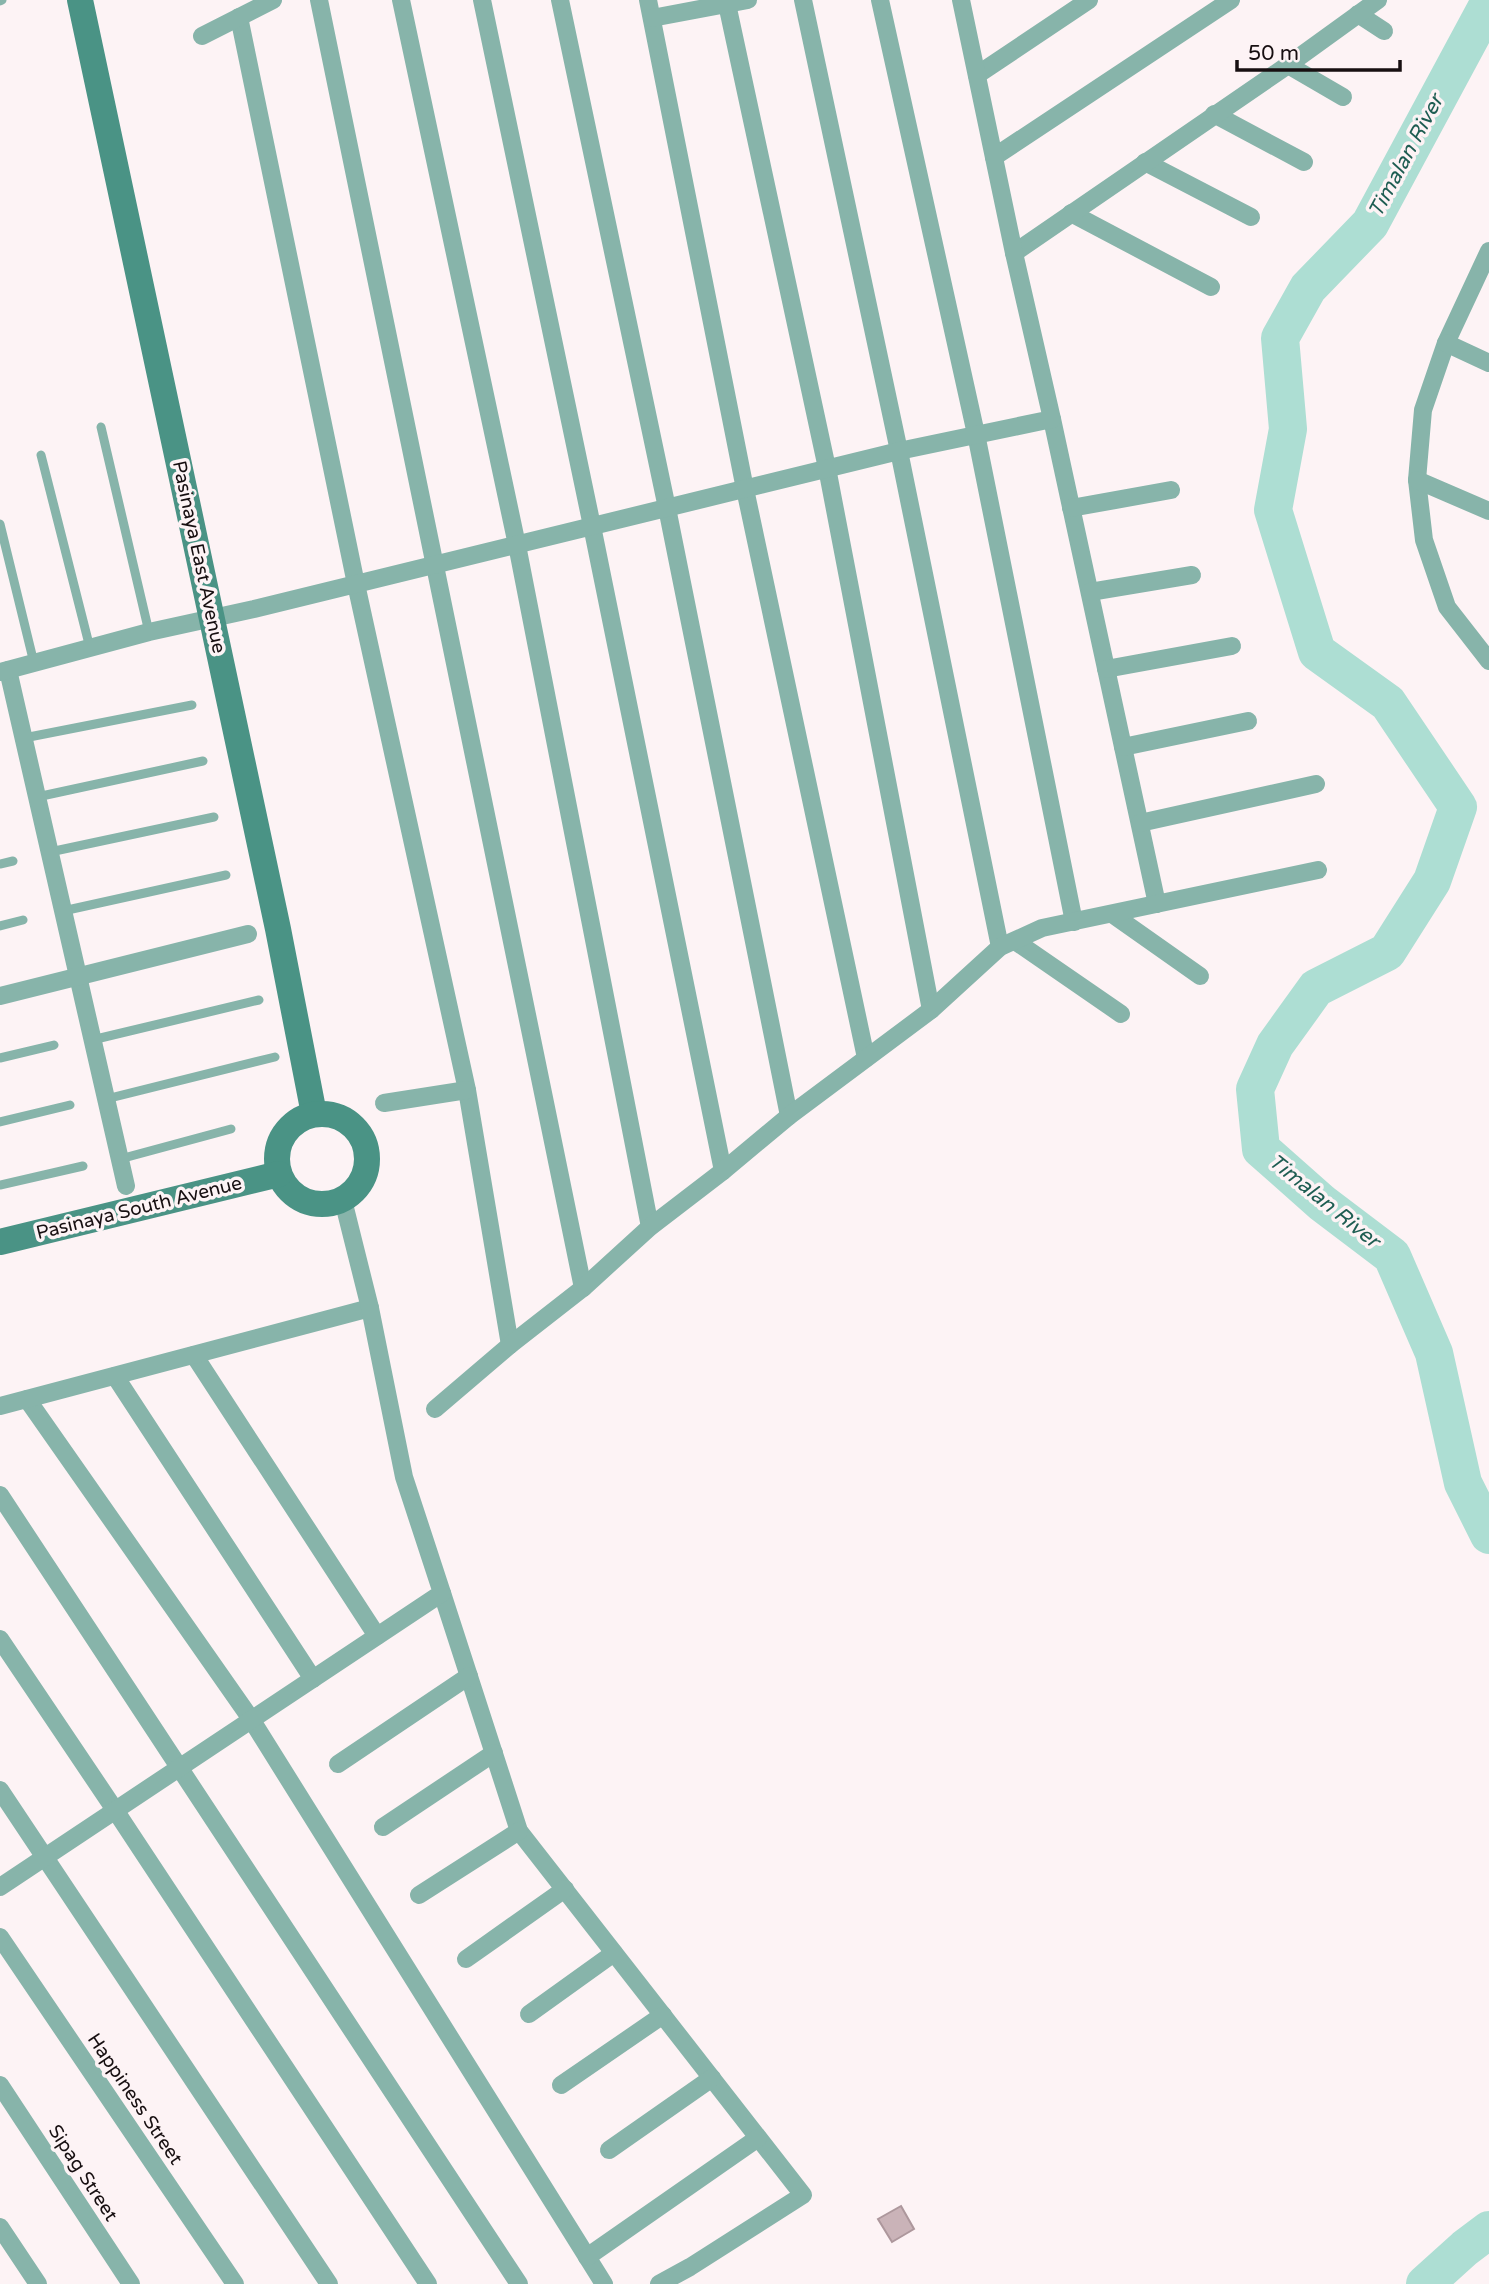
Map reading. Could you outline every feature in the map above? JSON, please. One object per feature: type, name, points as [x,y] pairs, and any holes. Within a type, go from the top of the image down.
[{"type":"street","name":"Pasinaya East Avenue","points":[[79,0],[278,929],[314,1114]]},
{"type":"street","points":[[202,36],[272,0]]},
{"type":"street","points":[[319,0],[583,1288]]},
{"type":"street","points":[[401,0],[517,545],[650,1227]]},
{"type":"street","points":[[482,0],[723,1171]]},
{"type":"street","points":[[560,0],[667,508],[789,1116]]},
{"type":"street","points":[[748,0],[650,9],[745,489],[866,1058]]},
{"type":"street","points":[[803,0],[1007,944],[1121,1014]]},
{"type":"street","points":[[880,0],[976,434],[1074,922]]},
{"type":"street","points":[[961,0],[1157,904]]},
{"type":"street","points":[[977,75],[1089,0]]},
{"type":"street","points":[[994,157],[1231,0]]},
{"type":"street","points":[[1014,253],[1378,0]]},
{"type":"street","points":[[727,4],[827,468],[931,1010]]},
{"type":"street","points":[[1358,15],[1384,31]]},
{"type":"street","points":[[239,17],[356,584],[467,1090],[510,1345]]},
{"type":"street","points":[[1288,65],[1343,97]]},
{"type":"street","points":[[1214,114],[1304,162]]},
{"type":"street","points":[[1145,162],[1251,217]]},
{"type":"street","points":[[1071,213],[1211,287]]},
{"type":"street","points":[[1489,251],[1446,343],[1423,410],[1417,480],[1424,540],[1447,607],[1489,661]]},
{"type":"street","points":[[1446,343],[1489,363]]},
{"type":"street","points":[[126,1186],[24,738],[4,671],[149,632],[212,620],[827,468],[1052,419]]},
{"type":"street","points":[[1417,480],[1489,511]]},
{"type":"street","points":[[1072,508],[1171,489]]},
{"type":"street","points":[[1090,592],[1192,575]]},
{"type":"street","points":[[1106,669],[1231,646]]},
{"type":"street","points":[[1124,747],[1248,721]]},
{"type":"street","points":[[1140,822],[1315,784]]},
{"type":"street","points":[[435,1409],[583,1288],[650,1227],[789,1116],[931,1010],[1007,944],[1042,928],[1318,870]]},
{"type":"street","points":[[1112,914],[1200,976]]},
{"type":"street","points":[[0,996],[248,934]]},
{"type":"street","points":[[384,1103],[467,1090]]},
{"type":"street","points":[[314,1114],[343,1119],[359,1132],[368,1164],[365,1175],[352,1194],[343,1200],[321,1205],[309,1203],[289,1191],[279,1174],[276,1161],[281,1139],[295,1123],[314,1114]]},
{"type":"street","name":"Pasinaya South Avenue","points":[[0,1242],[279,1174]]},
{"type":"street","points":[[343,1200],[370,1308],[404,1477],[519,1831],[803,2195],[659,2284]]},
{"type":"street","points":[[0,1406],[370,1308]]},
{"type":"street","points":[[194,1355],[377,1636]]},
{"type":"street","points":[[115,1376],[313,1679]]},
{"type":"street","points":[[27,1399],[251,1719],[604,2284]]},
{"type":"street","points":[[0,1495],[519,2284]]},
{"type":"street","points":[[0,1886],[442,1593]]},
{"type":"street","points":[[0,1639],[116,1810],[428,2284]]},
{"type":"street","points":[[338,1764],[469,1676]]},
{"type":"street","points":[[383,1827],[494,1754]]},
{"type":"street","points":[[0,1790],[329,2284]]},
{"type":"street","points":[[419,1895],[519,1831]]},
{"type":"street","points":[[466,1959],[565,1889]]},
{"type":"street","name":"Happiness Street","points":[[0,1937],[235,2284]]},
{"type":"street","points":[[529,2014],[614,1953]]},
{"type":"street","points":[[561,2085],[663,2015]]},
{"type":"street","points":[[609,2150],[712,2078]]},
{"type":"street","name":"Sipag Street","points":[[0,2085],[131,2284]]},
{"type":"street","points":[[587,2257],[758,2138]]},
{"type":"street","points":[[0,2227],[38,2284]]},
{"type":"lane","points":[[101,428],[149,632]]},
{"type":"lane","points":[[41,455],[90,648]]},
{"type":"lane","points":[[0,524],[34,663]]},
{"type":"lane","points":[[24,738],[192,705]]},
{"type":"lane","points":[[37,797],[203,761]]},
{"type":"lane","points":[[50,852],[215,817]]},
{"type":"lane","points":[[0,864],[13,861]]},
{"type":"lane","points":[[63,911],[226,875]]},
{"type":"lane","points":[[0,926],[23,920]]},
{"type":"lane","points":[[92,1040],[259,1000]]},
{"type":"lane","points":[[0,1058],[54,1045]]},
{"type":"lane","points":[[106,1099],[275,1057]]},
{"type":"lane","points":[[0,1122],[70,1105]]},
{"type":"lane","points":[[120,1159],[231,1129]]},
{"type":"lane","points":[[0,1185],[83,1166]]},
{"type":"building","points":[[901,2206],[914,2229],[892,2242],[878,2219]]},
{"type":"waterway","name":"Timalan River","points":[[1489,3],[1370,224],[1308,288],[1280,338],[1288,429],[1273,510],[1317,652],[1388,703],[1458,807],[1432,881],[1387,952],[1316,988],[1275,1045],[1255,1089],[1261,1149],[1322,1203],[1392,1256],[1434,1353],[1463,1483],[1489,1535]]},
{"type":"waterway","name":"Timalan River","points":[[1425,2284],[1489,2230]]}]
